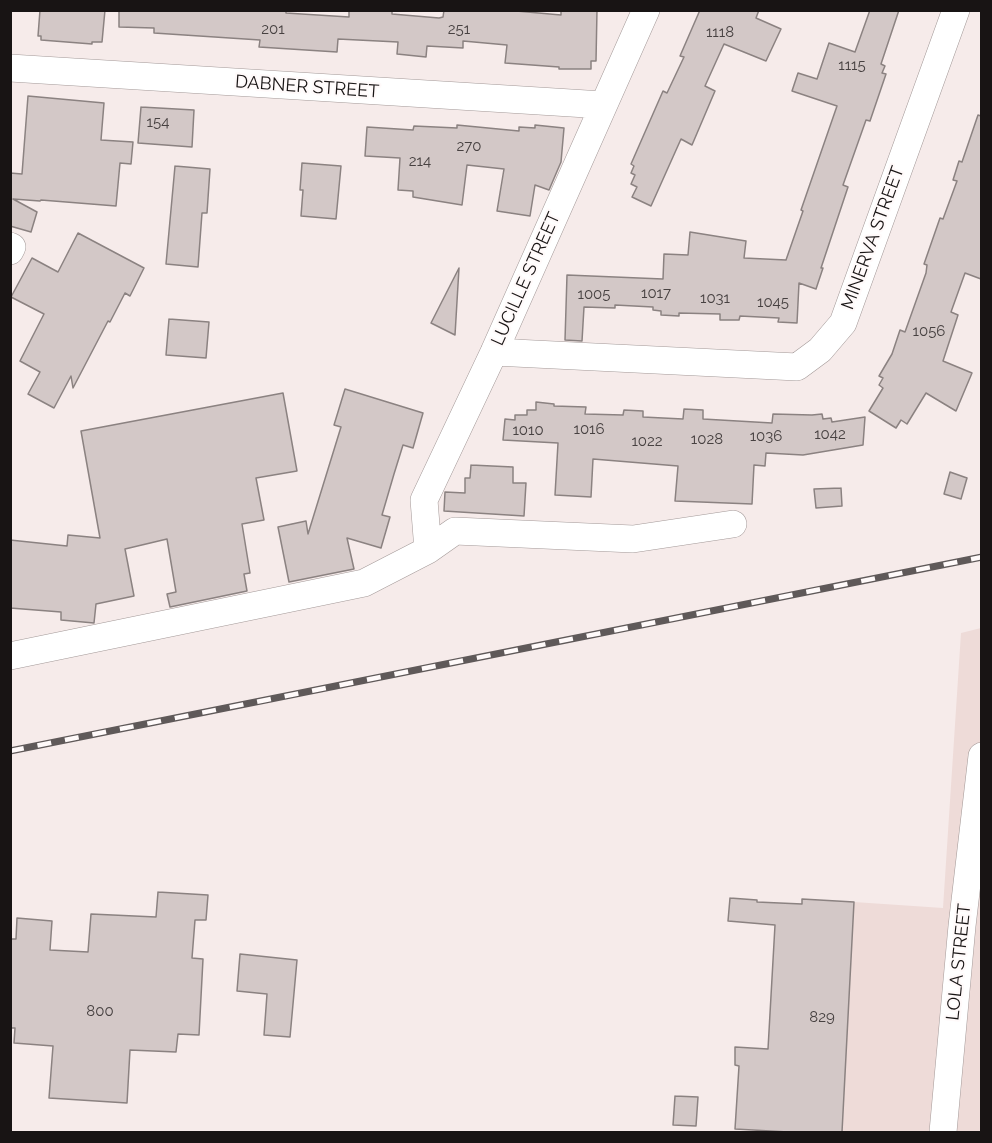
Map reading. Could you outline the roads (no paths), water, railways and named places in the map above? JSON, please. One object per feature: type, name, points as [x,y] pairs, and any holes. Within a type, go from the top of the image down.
[{"type":"street","name":"LUCILLE STREET","points":[[428,550],[424,500],[494,352],[646,10]]},
{"type":"street","name":"MINERVA STREET","points":[[494,352],[798,367],[820,350],[843,323],[956,10]]},
{"type":"street","name":"DABNER STREET","points":[[10,68],[603,105]]},
{"type":"street","points":[[10,246],[12,247],[10,251]]},
{"type":"street","points":[[10,656],[364,583],[428,550],[454,531],[633,539],[733,524]]},
{"type":"street","name":"LOLA STREET","points":[[943,1132],[962,926],[981,756]]},
{"type":"railway","points":[[10,751],[982,557]]}]
